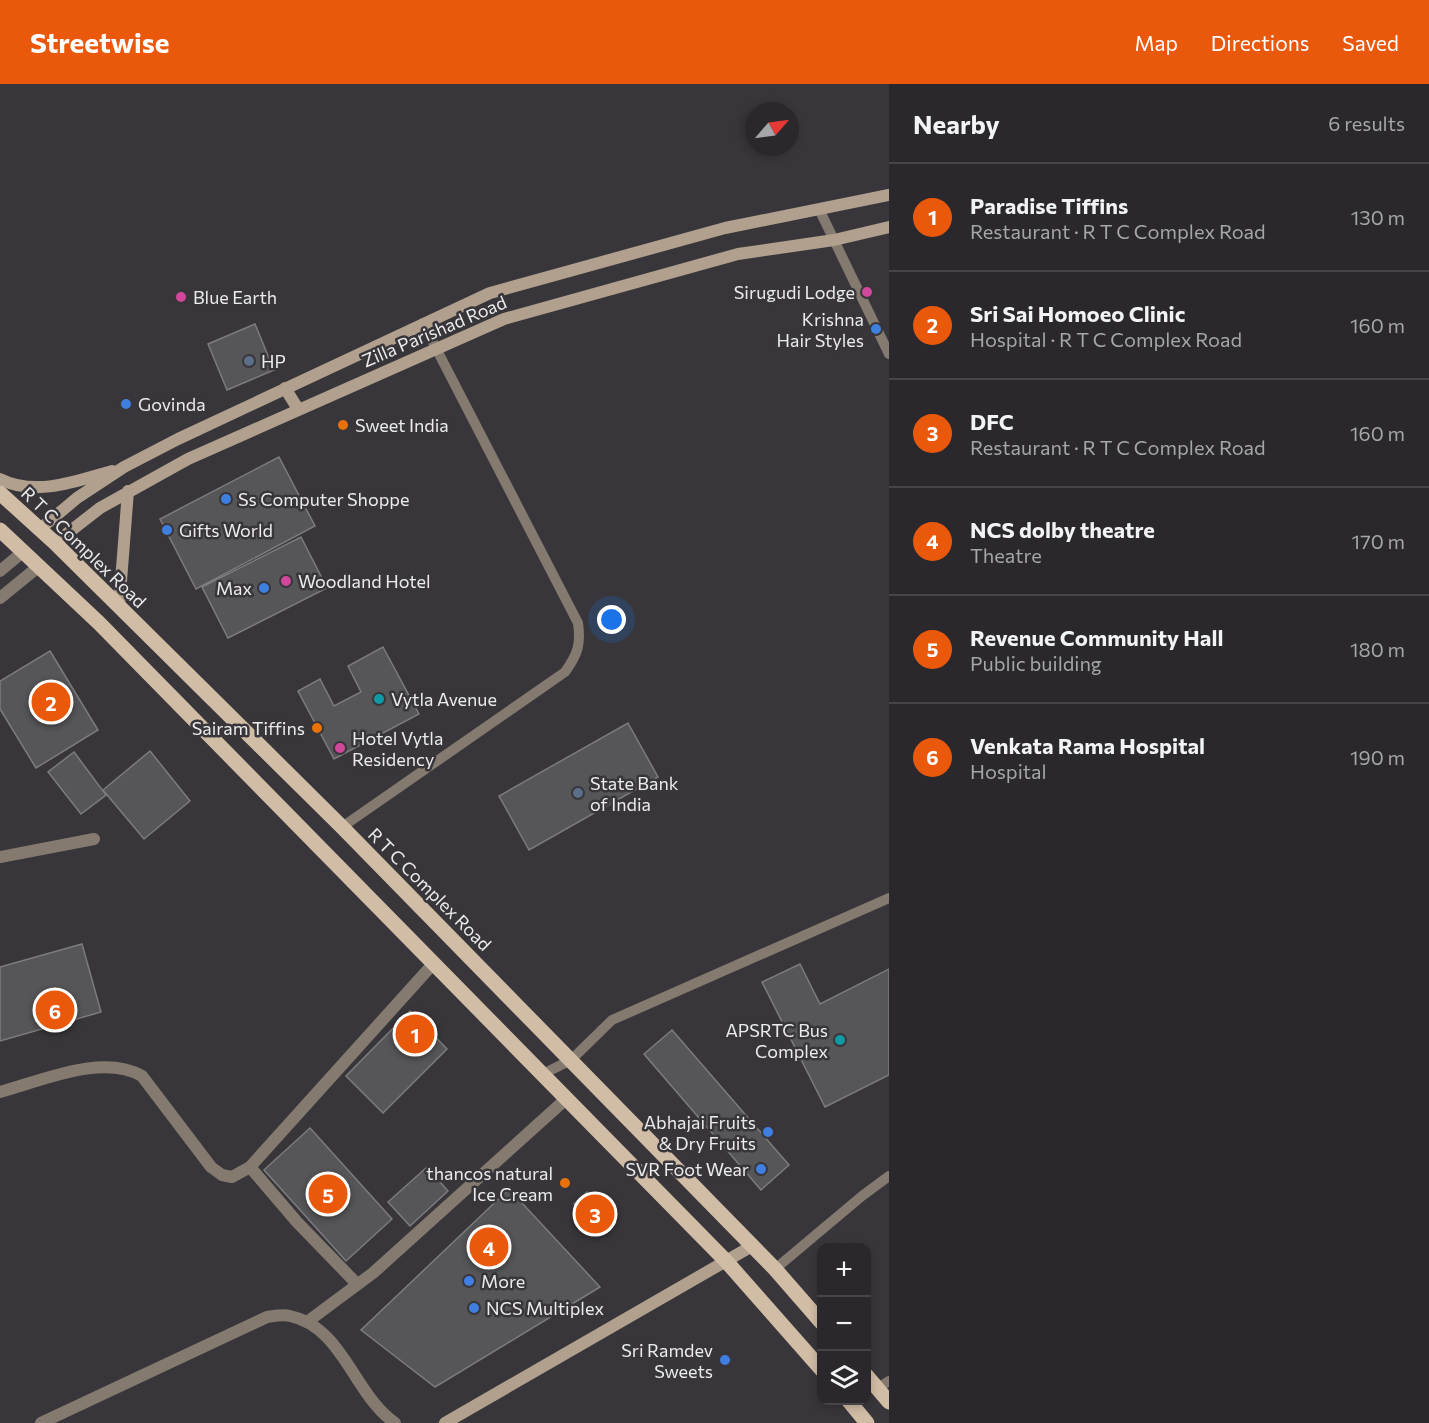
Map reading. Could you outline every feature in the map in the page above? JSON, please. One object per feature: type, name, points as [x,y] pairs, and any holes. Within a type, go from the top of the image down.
[{"type":"main road","name":"Zilla Parishad Road","points":[[124,467],[423,322],[490,293],[725,228],[820,211],[889,195]]},
{"type":"main road","name":"Zilla Parishad Road","points":[[55,543],[74,527],[128,491],[189,459],[504,319],[738,254],[834,240],[889,227]]},
{"type":"main road","points":[[285,388],[298,410]]},
{"type":"main road","points":[[0,478],[36,488],[58,486],[124,467]]},
{"type":"main road","points":[[24,551],[40,529],[77,498],[124,467]]},
{"type":"main road","points":[[118,607],[128,491]]},
{"type":"main road","name":"R T C Complex Road","points":[[0,493],[55,543],[342,827],[775,1269],[817,1317]]},
{"type":"main road","points":[[2,538],[24,551],[38,567],[99,623],[726,1261],[817,1364]]},
{"type":"main road","points":[[38,567],[55,543]]},
{"type":"main road","points":[[445,1423],[752,1246]]},
{"type":"main road","points":[[883,1385],[889,1402]]},
{"type":"main road","points":[[851,1405],[867,1423]]},
{"type":"street","points":[[0,571],[24,551]]},
{"type":"street","points":[[0,598],[38,567]]},
{"type":"street","points":[[0,857],[94,839]]},
{"type":"street","points":[[0,1092],[93,1067],[118,1066],[132,1070],[142,1076],[211,1167],[222,1175],[232,1177],[250,1167],[433,964]]},
{"type":"street","points":[[307,1322],[373,1273],[566,1099]]},
{"type":"street","points":[[250,1167],[297,1222],[357,1284]]},
{"type":"street","points":[[41,1423],[267,1317],[288,1315],[307,1322],[325,1336],[368,1395],[395,1423]]},
{"type":"lane","points":[[820,211],[889,354]]},
{"type":"lane","points":[[342,827],[565,672],[576,657],[580,642],[578,623],[423,322]]},
{"type":"lane","points":[[541,1074],[571,1060],[612,1020],[889,897]]},
{"type":"lane","points":[[775,1269],[889,1176]]},
{"type":"building","points":[[255,324],[274,370],[227,390],[208,344]]},
{"type":"building","points":[[279,457],[315,526],[196,589],[160,519]]},
{"type":"building","name":"Max","points":[[301,537],[327,588],[228,638],[202,587]]},
{"type":"building","name":"Vytla Avenue","points":[[383,647],[419,714],[334,759],[298,691],[320,679],[334,706],[361,692],[348,666]]},
{"type":"building","points":[[50,651],[98,730],[36,768],[0,709],[0,681]]},
{"type":"building","points":[[628,723],[658,777],[529,850],[499,796]]},
{"type":"building","points":[[150,751],[190,801],[144,839],[103,790]]},
{"type":"building","points":[[74,752],[106,795],[81,814],[48,772]]},
{"type":"building","points":[[82,944],[101,1012],[0,1041],[0,967]]},
{"type":"building","name":"APSRTC Bus Complex","points":[[800,964],[820,1004],[889,969],[889,1075],[825,1107],[762,982]]},
{"type":"building","points":[[410,1011],[447,1049],[383,1113],[346,1076]]},
{"type":"building","points":[[672,1030],[789,1165],[761,1190],[644,1054]]},
{"type":"building","points":[[310,1128],[392,1219],[346,1261],[264,1170]]},
{"type":"building","points":[[427,1167],[448,1191],[410,1226],[388,1202]]},
{"type":"building","name":"NCS Multiplex","points":[[509,1189],[600,1287],[435,1387],[361,1330]]},
{"type":"building","points":[[587,1192],[615,1222],[603,1234],[574,1204]]},
{"type":"place","name":"Sirugudi Lodge","points":[[867,292]]},
{"type":"place","name":"Blue Earth","points":[[181,297]]},
{"type":"place","name":"Krishna Hair Styles","points":[[876,329]]},
{"type":"place","name":"HP","points":[[249,361]]},
{"type":"place","name":"Govinda","points":[[126,404]]},
{"type":"place","name":"Sweet India","points":[[343,425]]},
{"type":"place","name":"Ss Computer Shoppe","points":[[226,499]]},
{"type":"place","name":"Gifts World","points":[[167,530]]},
{"type":"place","name":"Woodland Hotel","points":[[286,581]]},
{"type":"place","name":"Max","points":[[264,588]]},
{"type":"place","name":"Vytla Avenue","points":[[379,699]]},
{"type":"place","name":"Sri Sai Homoeo Clinic","points":[[51,702]]},
{"type":"place","name":"Sairam Tiffins","points":[[317,728]]},
{"type":"place","name":"Hotel Vytla Residency","points":[[340,748]]},
{"type":"place","name":"State Bank of India","points":[[578,793]]},
{"type":"place","name":"Venkata Rama Hospital","points":[[55,1010]]},
{"type":"place","name":"Paradise Tiffins","points":[[415,1034]]},
{"type":"place","name":"APSRTC Bus Complex","points":[[840,1040]]},
{"type":"place","name":"Abhajai Fruits & Dry Fruits","points":[[768,1132]]},
{"type":"place","name":"SVR Foot Wear","points":[[761,1169]]},
{"type":"place","name":"thancos natural Ice Cream","points":[[565,1183]]},
{"type":"place","name":"Revenue Community Hall","points":[[328,1194]]},
{"type":"place","name":"DFC","points":[[595,1214]]},
{"type":"place","name":"NCS dolby theatre","points":[[489,1247]]},
{"type":"place","name":"More","points":[[469,1281]]},
{"type":"place","name":"NCS Multiplex","points":[[474,1308]]},
{"type":"place","name":"Sri Ramdev Sweets","points":[[725,1360]]}]
